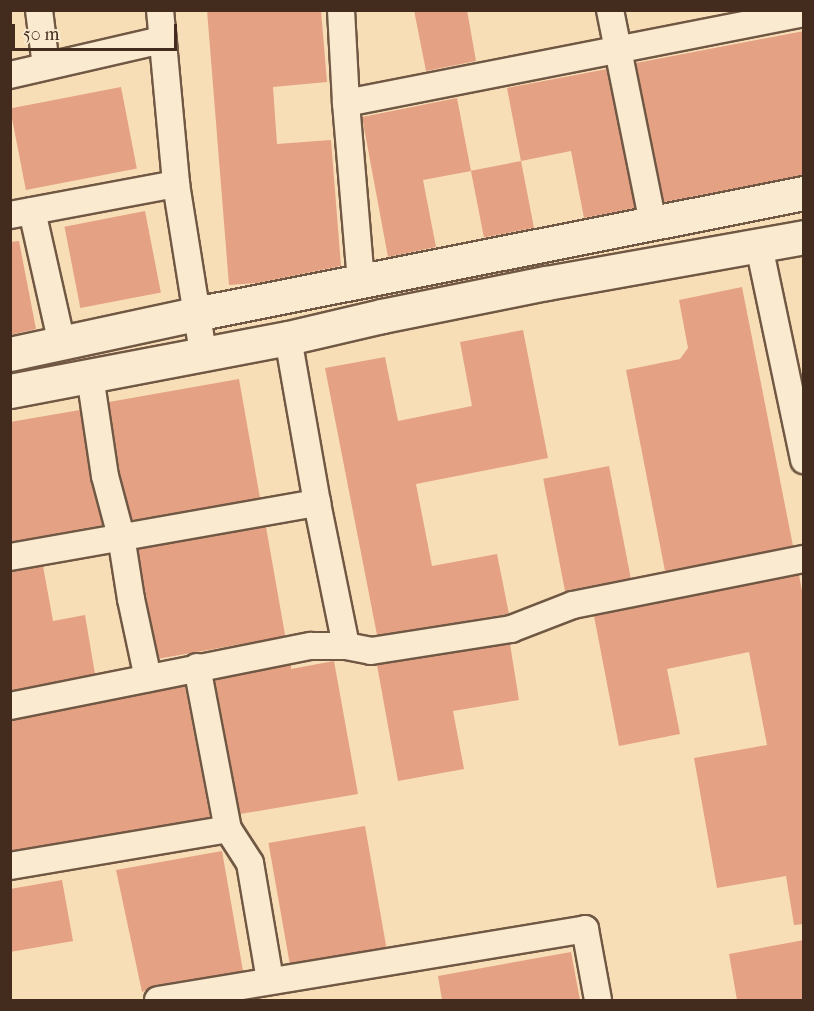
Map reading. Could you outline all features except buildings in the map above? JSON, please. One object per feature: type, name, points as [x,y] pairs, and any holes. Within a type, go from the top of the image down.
[{"type":"street","points":[[39,10],[46,66]]},
{"type":"street","points":[[160,10],[177,184],[195,314],[203,352]]},
{"type":"street","points":[[341,10],[345,103],[360,282]]},
{"type":"street","points":[[610,10],[653,223]]},
{"type":"street","points":[[345,103],[616,48],[804,13]]},
{"type":"street","points":[[10,75],[162,40]]},
{"type":"street","points":[[62,344],[21,213],[177,184]]},
{"type":"street","points":[[10,354],[195,314],[804,193]]},
{"type":"street","points":[[10,391],[203,352],[288,338],[535,285],[804,237]]},
{"type":"street","points":[[759,246],[804,460]]},
{"type":"street","points":[[288,338],[317,503],[346,646]]},
{"type":"street","points":[[90,376],[105,476],[121,536],[130,599],[148,678]]},
{"type":"street","points":[[10,557],[317,503]]},
{"type":"street","points":[[10,706],[311,646],[346,646],[371,651],[511,629],[573,605],[804,559]]},
{"type":"street","points":[[197,667],[228,829],[250,863],[270,980]]},
{"type":"street","points":[[10,866],[228,829]]},
{"type":"street","points":[[158,1000],[585,929],[598,1000]]}]
